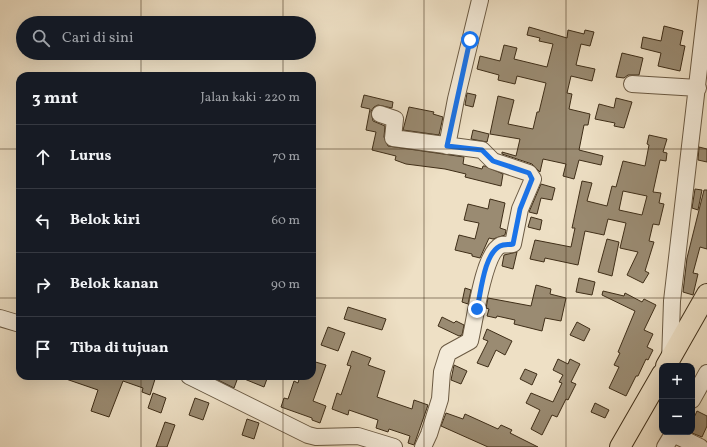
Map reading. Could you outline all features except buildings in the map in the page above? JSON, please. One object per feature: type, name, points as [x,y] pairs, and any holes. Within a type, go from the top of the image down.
[{"type":"main road","points":[[668,363],[707,294]]},
{"type":"main road","points":[[620,447],[659,379]]},
{"type":"street","points":[[447,146],[456,99],[480,0]]},
{"type":"street","points":[[666,363],[672,301],[698,88],[706,0]]},
{"type":"street","points":[[632,84],[698,88]]},
{"type":"street","points":[[380,114],[395,119],[393,138],[482,150],[493,161],[529,173],[532,179],[520,209],[513,244],[501,245],[492,253],[486,266],[470,341],[448,353],[442,372],[440,399],[430,434],[423,447]]},
{"type":"street","points":[[0,318],[16,323]]},
{"type":"street","points":[[693,399],[707,373]]},
{"type":"street","points":[[197,380],[308,435],[316,437],[358,436],[394,447]]},
{"type":"street","points":[[670,438],[700,447]]},
{"type":"route","points":[[470,40],[447,146],[470,147],[482,150],[493,161],[529,173],[532,179],[520,209],[513,244],[501,245],[492,253],[486,266],[477,309]]}]
